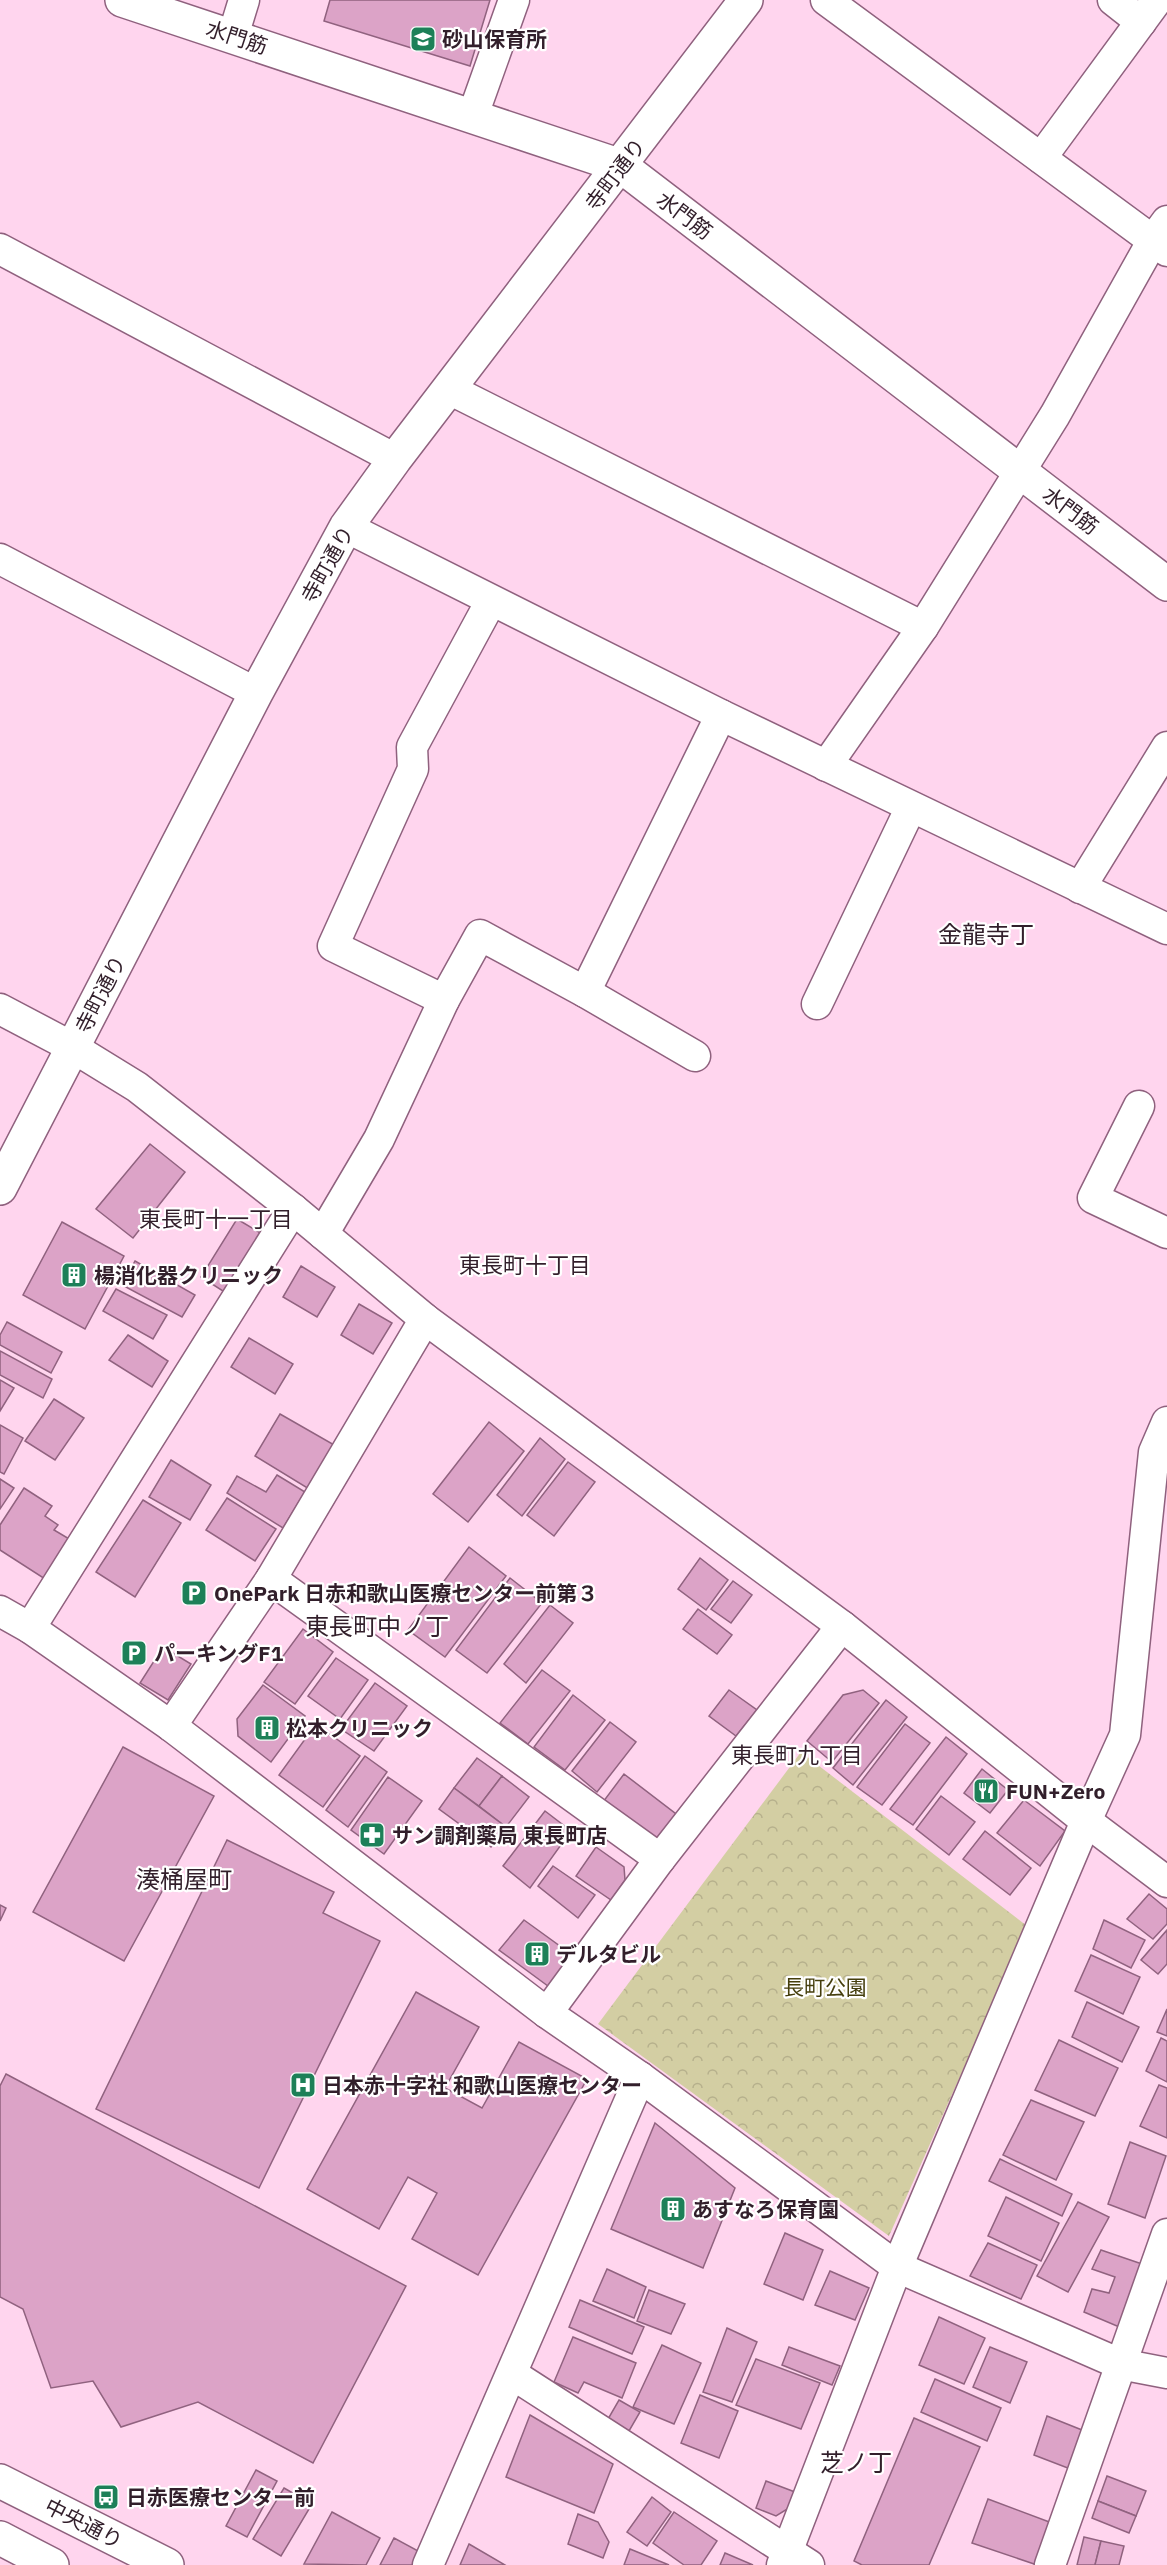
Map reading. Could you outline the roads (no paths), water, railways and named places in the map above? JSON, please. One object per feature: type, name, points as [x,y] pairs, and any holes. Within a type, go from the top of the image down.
[{"type":"main road","name":"水門筋","points":[[122,0],[621,166],[1167,584]]},
{"type":"main road","name":"寺町通り","points":[[0,1188],[256,693],[346,527],[395,459],[746,0]]},
{"type":"main road","name":"中央通り","points":[[0,2481],[167,2565]]},
{"type":"main road","points":[[0,2538],[52,2565]]},
{"type":"street","points":[[233,36],[244,0]]},
{"type":"street","points":[[473,115],[514,0]]},
{"type":"street","points":[[826,0],[1041,158],[1162,237],[923,627],[826,766]]},
{"type":"street","points":[[1041,158],[1149,11],[1113,0]]},
{"type":"street","points":[[0,249],[395,459]]},
{"type":"street","points":[[449,389],[923,627]]},
{"type":"street","points":[[346,527],[721,715],[1167,929]]},
{"type":"street","points":[[0,559],[256,693]]},
{"type":"street","points":[[444,1000],[333,946],[413,770],[412,747],[491,601]]},
{"type":"street","points":[[585,992],[721,715]]},
{"type":"street","points":[[1080,888],[1167,747]]},
{"type":"street","points":[[817,1004],[911,807]]},
{"type":"street","points":[[323,1234],[380,1139],[444,1000],[480,935],[585,992],[695,1056]]},
{"type":"street","points":[[0,1009],[72,1047],[137,1087],[293,1209],[424,1319],[842,1626],[1086,1821],[1167,1882]]},
{"type":"street","points":[[1139,1106],[1093,1198],[1167,1233]]},
{"type":"street","points":[[30,1628],[293,1209]]},
{"type":"street","points":[[171,1726],[272,1579],[424,1319]]},
{"type":"street","points":[[512,2374],[793,2560],[897,2267],[1086,1821],[1125,1735],[1154,1452],[1167,1422]]},
{"type":"street","points":[[272,1579],[660,1859]]},
{"type":"street","points":[[0,1611],[30,1628],[171,1726],[548,2013],[640,2077],[897,2267],[1120,2364],[1167,2373]]},
{"type":"street","points":[[548,2013],[660,1859],[842,1626]]},
{"type":"street","points":[[428,2565],[640,2077]]},
{"type":"street","points":[[1050,2565],[1167,2234]]},
{"type":"place","name":"砂山保育所","points":[[423,39]]},
{"type":"place","name":"楊消化器クリニック","points":[[74,1275]]},
{"type":"place","name":"OnePark 日赤和歌山医療センター前第３","points":[[194,1593]]},
{"type":"place","name":"パーキングF1","points":[[134,1653]]},
{"type":"place","name":"松本クリニック","points":[[267,1728]]},
{"type":"place","name":"FUN+Zero","points":[[986,1791]]},
{"type":"place","name":"サン調剤薬局 東長町店","points":[[372,1835]]},
{"type":"place","name":"デルタビル","points":[[537,1954]]},
{"type":"place","name":"日本赤十字社 和歌山医療センター","points":[[303,2085]]},
{"type":"place","name":"あすなろ保育園","points":[[673,2209]]},
{"type":"place","name":"日赤医療センター前","points":[[106,2497]]},
{"type":"district","name":"金龍寺丁","points":[[986,934]]},
{"type":"district","name":"東長町十一丁目","points":[[216,1218]]},
{"type":"district","name":"東長町十丁目","points":[[525,1264]]},
{"type":"district","name":"東長町中ノ丁","points":[[377,1626]]},
{"type":"district","name":"東長町九丁目","points":[[797,1754]]},
{"type":"district","name":"湊桶屋町","points":[[184,1879]]},
{"type":"district","name":"芝ノ丁","points":[[856,2462]]},
{"type":"park label","name":"長町公園","points":[[825,1987]]}]
